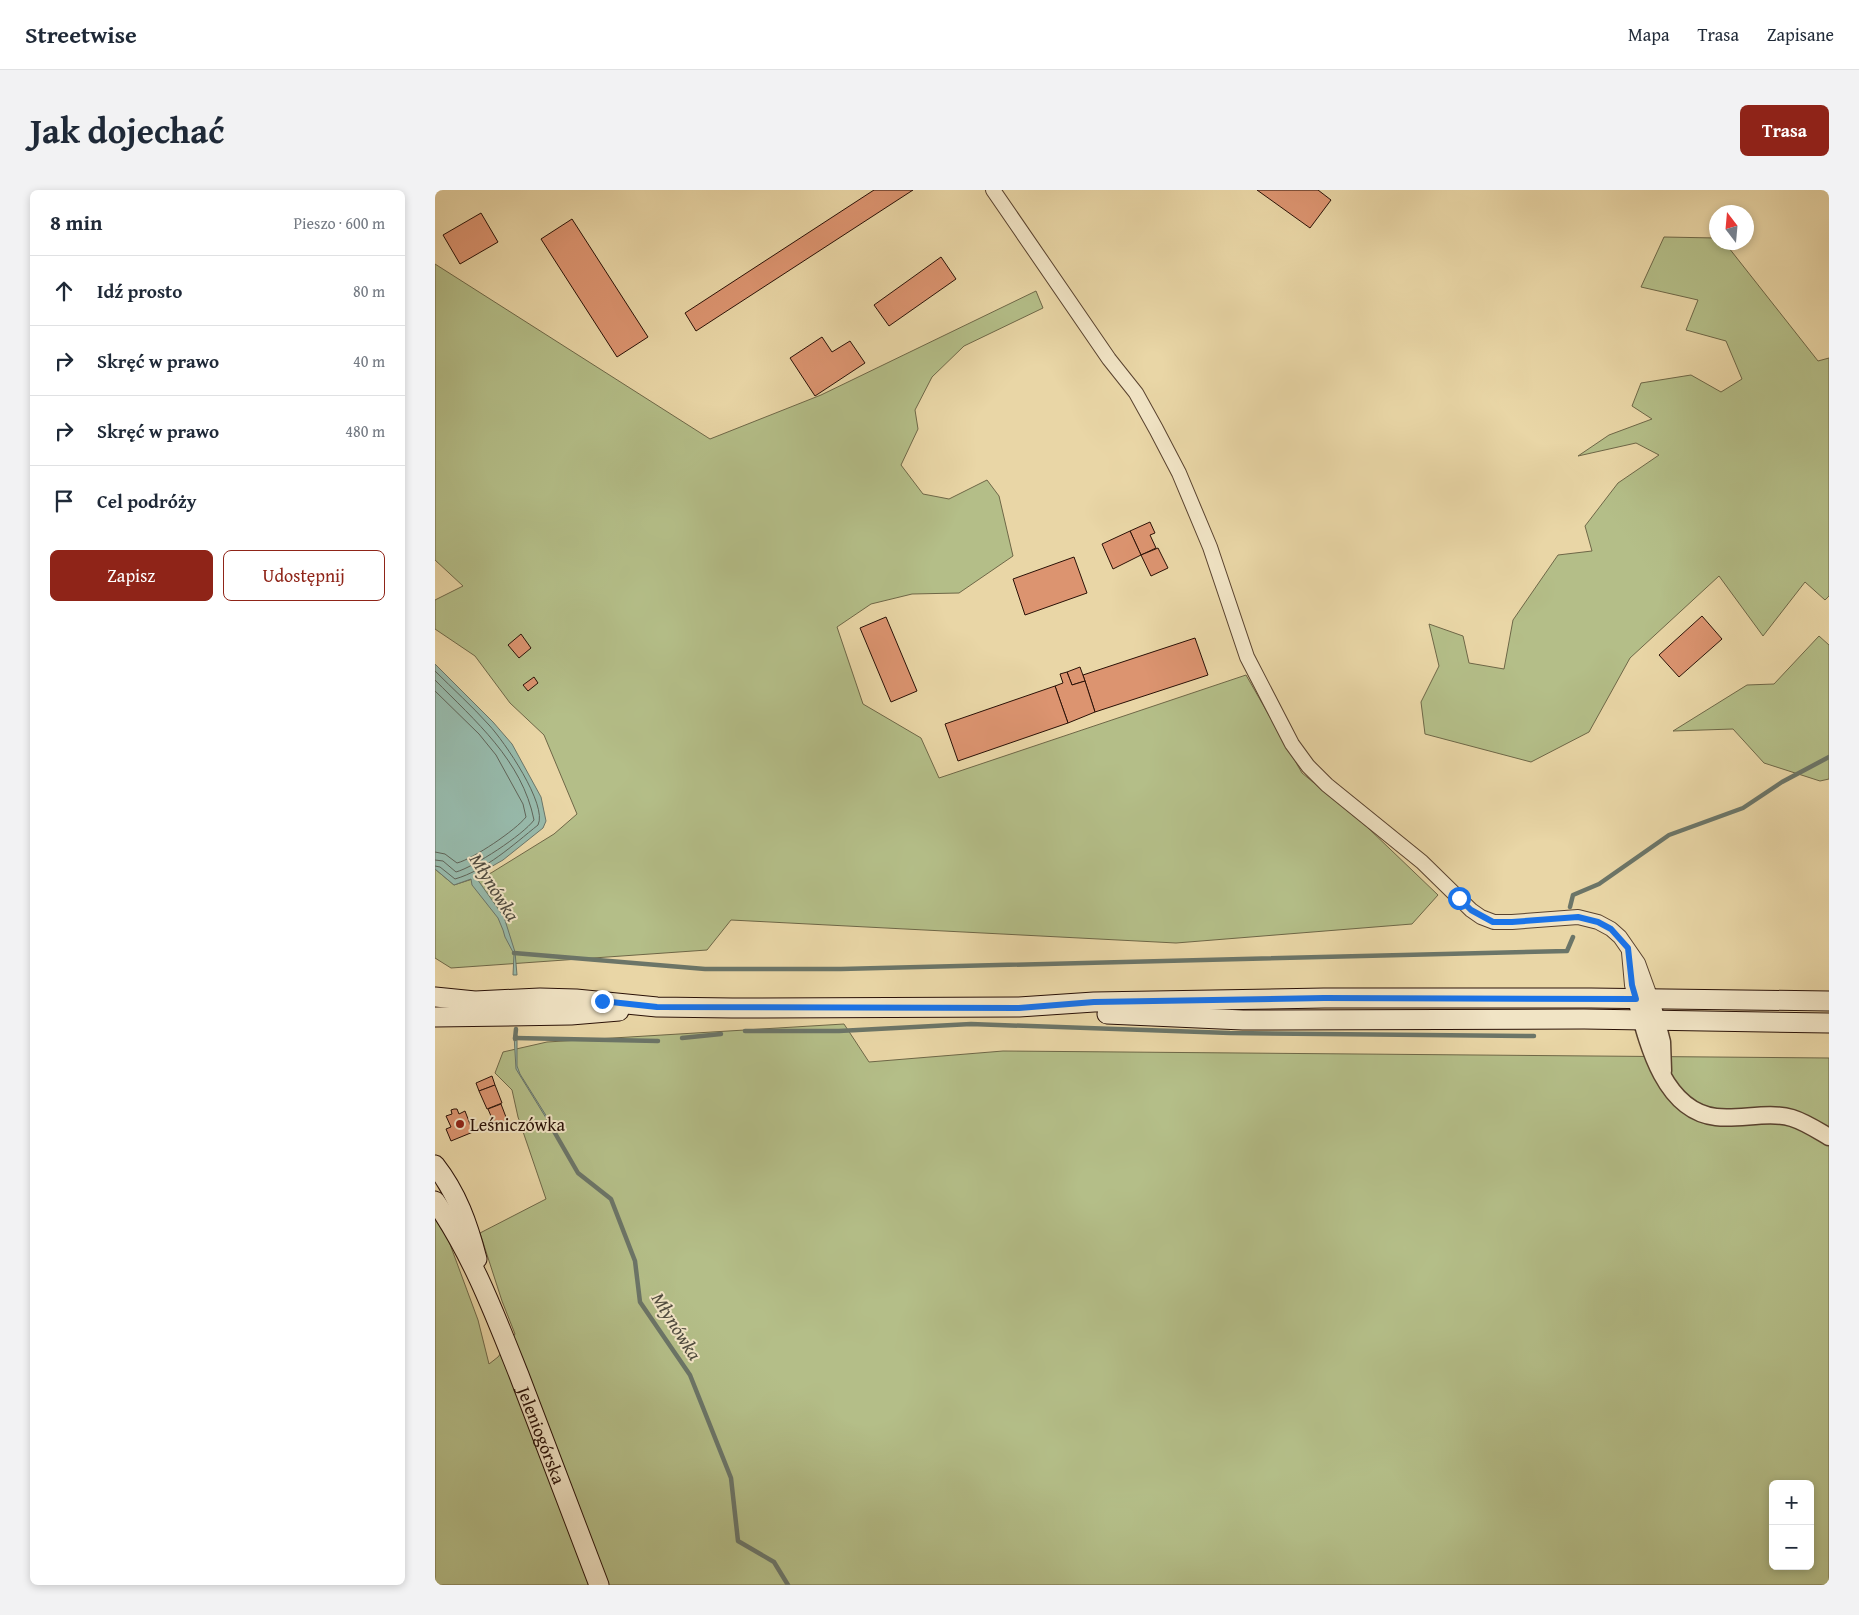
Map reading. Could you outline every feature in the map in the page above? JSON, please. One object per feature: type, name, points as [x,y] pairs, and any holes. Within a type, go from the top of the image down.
[{"type":"main road","points":[[435,997],[475,1001],[541,998],[575,999],[657,1007],[1019,1008],[1093,1014],[1243,1020],[1649,1020],[1829,1023]]},
{"type":"main road","points":[[1019,1008],[1094,1002],[1324,998],[1829,1001]]},
{"type":"main road","points":[[435,1017],[571,1015],[657,1007]]},
{"type":"main road","name":"Jeleniogórska","points":[[435,1165],[452,1189],[463,1211],[483,1285]]},
{"type":"main road","name":"Jeleniogórska","points":[[435,1201],[447,1218],[483,1285],[557,1471],[599,1585]]},
{"type":"street","points":[[993,190],[1109,359],[1136,393],[1156,429],[1179,473],[1210,547],[1247,657],[1292,744],[1308,766],[1327,785],[1422,862],[1471,910],[1481,917],[1493,922],[1578,917],[1598,922],[1611,929],[1638,963],[1643,999],[1649,1020],[1647,1042],[1671,1090],[1690,1109],[1717,1117],[1775,1115],[1791,1118],[1829,1137]]},
{"type":"green space","points":[[1664,237],[1709,238],[1709,250],[1731,250],[1818,361],[1829,358],[1829,596],[1825,600],[1805,582],[1763,636],[1719,576],[1630,658],[1589,732],[1531,762],[1425,734],[1421,702],[1439,666],[1429,624],[1463,636],[1469,663],[1504,669],[1513,620],[1558,555],[1592,551],[1585,526],[1618,483],[1659,455],[1636,443],[1578,456],[1609,435],[1652,419],[1632,406],[1641,383],[1691,375],[1721,392],[1742,379],[1726,341],[1686,330],[1698,300],[1641,287]]},
{"type":"green space","points":[[435,264],[710,439],[821,395],[1036,291],[1043,308],[964,346],[932,377],[915,410],[918,429],[901,465],[923,494],[949,499],[987,480],[999,496],[1013,556],[959,593],[912,594],[871,604],[837,627],[863,704],[921,738],[939,778],[1246,675],[1302,773],[1366,826],[1438,895],[1412,924],[1176,943],[731,920],[707,950],[451,968],[435,958],[435,869],[454,885],[491,873],[554,834],[577,814],[544,735],[510,703],[475,656],[435,629],[435,600],[463,586],[435,560]]},
{"type":"green space","points":[[1819,636],[1829,645],[1829,779],[1820,781],[1764,763],[1733,729],[1673,731],[1747,685],[1774,684]]},
{"type":"green space","points":[[844,1024],[869,1062],[1003,1051],[1829,1058],[1829,1585],[435,1585],[435,1216],[444,1228],[478,1320],[489,1364],[498,1357],[515,1334],[480,1233],[546,1199],[518,1117],[512,1090],[495,1073],[503,1052],[547,1042]]},
{"type":"water","points":[[435,664],[493,722],[512,744],[541,797],[546,821],[543,828],[503,860],[475,876],[504,917],[515,952],[517,975],[513,975],[514,954],[498,918],[472,885],[471,879],[454,885],[435,869]]},
{"type":"water","points":[[514,1035],[517,1035],[517,1066],[520,1074],[551,1126],[516,1069]]},
{"type":"building","points":[[874,190],[913,190],[696,331],[685,313]]},
{"type":"building","points":[[1257,190],[1318,190],[1331,200],[1310,228]]},
{"type":"building","points":[[481,213],[498,242],[460,264],[443,235]]},
{"type":"building","points":[[572,219],[648,337],[617,357],[541,239]]},
{"type":"building","points":[[941,257],[956,279],[889,326],[874,305]]},
{"type":"building","points":[[822,337],[832,352],[850,341],[865,363],[815,396],[790,358]]},
{"type":"building","points":[[1150,522],[1155,533],[1150,535],[1156,548],[1141,555],[1130,531]]},
{"type":"building","points":[[1130,531],[1141,555],[1113,569],[1102,544]]},
{"type":"building","points":[[1158,548],[1168,568],[1151,576],[1141,555]]},
{"type":"building","points":[[1074,557],[1087,593],[1025,615],[1013,579]]},
{"type":"building","points":[[1702,616],[1722,639],[1679,677],[1659,655]]},
{"type":"building","points":[[886,617],[917,691],[891,702],[860,628]]},
{"type":"building","points":[[521,634],[531,648],[519,658],[508,645]]},
{"type":"building","points":[[1195,638],[1208,675],[1095,712],[1083,675]]},
{"type":"building","points":[[1080,667],[1085,681],[1072,685],[1067,672]]},
{"type":"building","points":[[1067,672],[1072,685],[1085,681],[1095,712],[1068,723],[1055,686],[1063,683],[1060,674]]},
{"type":"building","points":[[534,677],[538,683],[528,691],[523,685]]},
{"type":"building","points":[[1055,686],[1068,723],[958,761],[945,724]]},
{"type":"building","points":[[492,1076],[495,1085],[479,1091],[476,1083]]},
{"type":"building","points":[[495,1085],[502,1103],[487,1109],[479,1091]]},
{"type":"building","points":[[501,1104],[509,1125],[497,1130],[488,1109]]},
{"type":"building","name":"Leśniczówka","points":[[457,1109],[459,1114],[465,1111],[473,1132],[451,1141],[446,1129],[451,1127],[446,1116],[452,1114],[451,1110]]},
{"type":"waterway","points":[[1570,907],[1573,895],[1599,884],[1669,835],[1743,808],[1782,782],[1829,757]]},
{"type":"waterway","points":[[514,953],[705,969],[841,969],[1567,951],[1573,937]]},
{"type":"waterway","points":[[745,1031],[839,1031],[971,1024],[1230,1033],[1534,1036]]},
{"type":"waterway","name":"Młynówka","points":[[515,1039],[516,1029]]},
{"type":"waterway","points":[[682,1038],[721,1034]]},
{"type":"waterway","points":[[515,1038],[658,1041]]},
{"type":"waterway","name":"Młynówka","points":[[548,1121],[578,1173],[611,1199],[635,1261],[640,1302],[690,1375],[731,1478],[738,1541],[774,1562],[788,1585]]},
{"type":"place","name":"Leśniczówka","points":[[460,1124]]},
{"type":"route","points":[[602,1001],[657,1007],[1019,1008],[1094,1002],[1324,998],[1636,999],[1632,985],[1628,948],[1611,929],[1598,922],[1578,917],[1493,922],[1471,910],[1459,898]]}]
